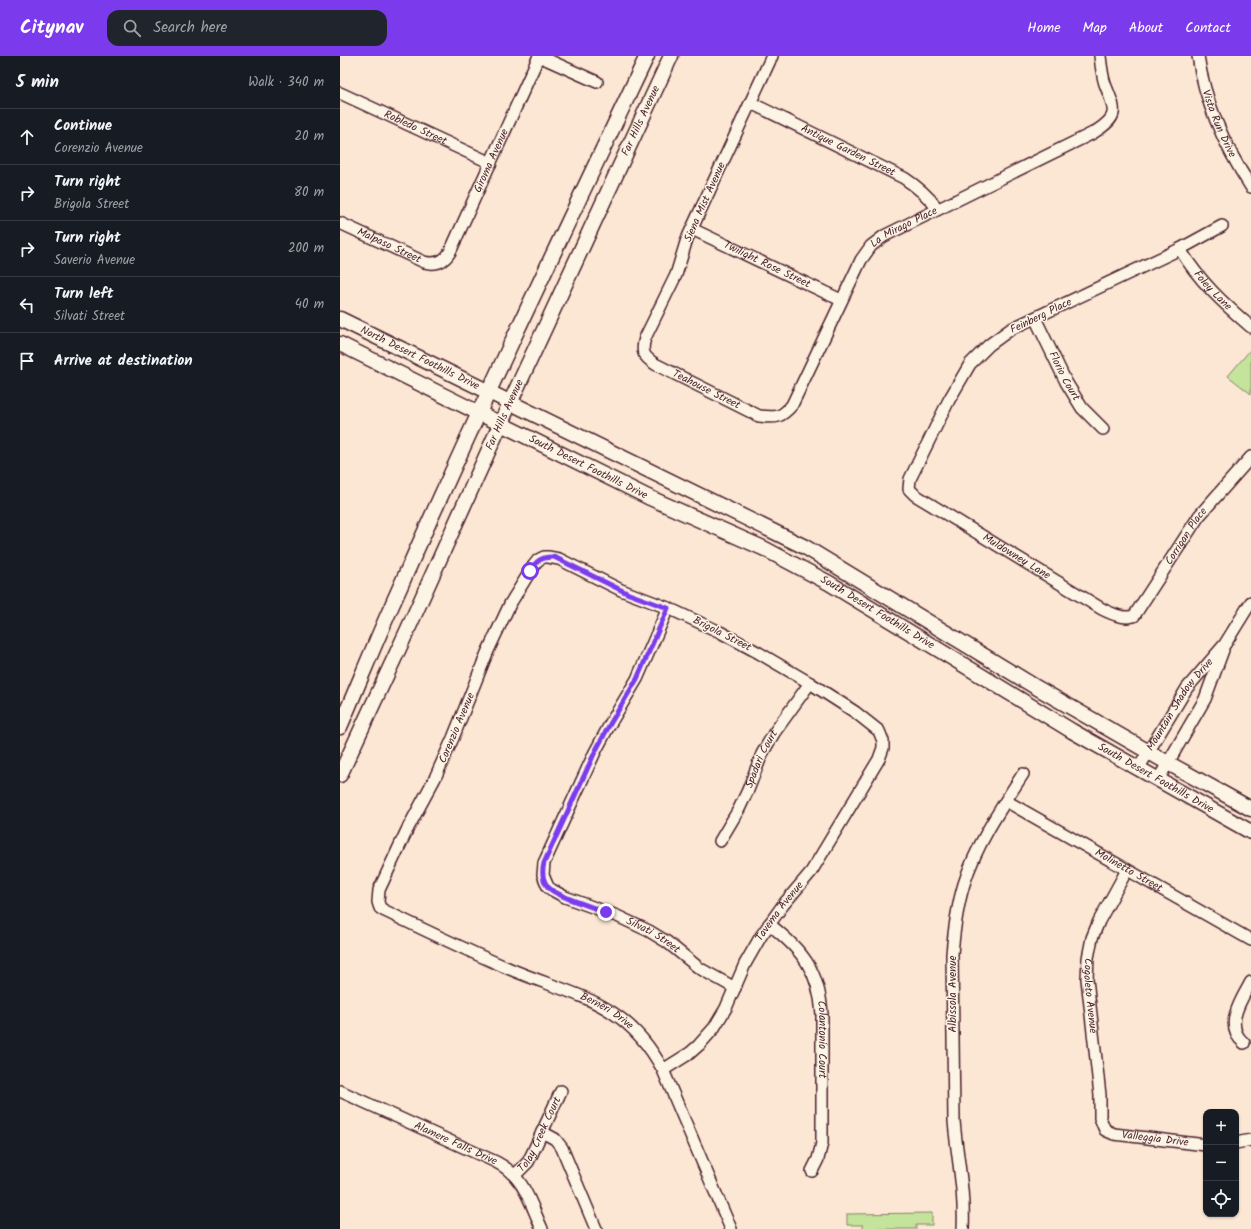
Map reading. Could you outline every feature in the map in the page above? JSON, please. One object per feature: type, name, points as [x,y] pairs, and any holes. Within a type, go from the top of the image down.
[{"type":"main road","name":"Far Hills Avenue","points":[[340,775],[408,629],[563,232],[647,56]]},
{"type":"main road","name":"Far Hills Avenue","points":[[340,727],[396,596],[490,419],[499,397],[671,56]]},
{"type":"main road","name":"North Desert Foothills Drive","points":[[340,319],[499,397]]},
{"type":"main road","points":[[340,344],[490,419]]},
{"type":"main road","name":"South Desert Foothills Drive","points":[[499,397],[805,547],[1034,686],[1148,752],[1251,809]]},
{"type":"main road","name":"South Desert Foothills Drive","points":[[490,419],[648,497],[763,548],[829,584],[1010,694],[1138,769],[1251,832]]},
{"type":"street","points":[[539,56],[597,82]]},
{"type":"street","name":"Giroma Avenue","points":[[439,262],[447,257],[450,252],[539,56]]},
{"type":"street","name":"Siena Mist Avenue","points":[[642,349],[676,275],[687,239],[772,56]]},
{"type":"street","name":"La Mirago Place","points":[[777,417],[785,413],[792,405],[841,300],[861,260],[871,246],[884,236],[1093,133],[1106,125],[1112,118],[1114,110],[1104,82],[1100,56]]},
{"type":"street","name":"Vista Run Drive","points":[[1198,56],[1202,79],[1214,116],[1232,156],[1247,171],[1251,187]]},
{"type":"street","name":"Robledo Street","points":[[340,93],[490,163]]},
{"type":"street","name":"Antique Garden Street","points":[[750,103],[904,178],[916,185],[928,195],[938,210]]},
{"type":"street","name":"Malpaso Street","points":[[340,223],[424,262],[439,262]]},
{"type":"street","name":"Feinberg Place","points":[[909,488],[910,479],[949,400],[970,364],[989,345],[1011,329],[1180,249],[1222,226]]},
{"type":"street","name":"Twilight Rose Street","points":[[692,229],[841,300]]},
{"type":"street","name":"Foley Lane","points":[[1180,249],[1189,265],[1207,286],[1251,327]]},
{"type":"street","name":"Florio Court","points":[[1035,318],[1066,382],[1082,408],[1103,429]]},
{"type":"street","name":"Teahouse Street","points":[[642,349],[646,358],[666,370],[759,416],[777,417]]},
{"type":"street","name":"Corrigan Place","points":[[1127,618],[1134,616],[1199,516],[1249,464]]},
{"type":"street","name":"Muldowney Lane","points":[[909,488],[920,499],[1102,609],[1127,618]]},
{"type":"street","name":"Brigola Street","points":[[544,558],[554,557],[559,559],[629,594],[668,608],[745,645],[846,705],[880,731],[883,741]]},
{"type":"street","name":"Corenzio Avenue","points":[[378,902],[379,890],[406,830],[432,784],[451,743],[484,660],[510,604],[534,565],[544,558]]},
{"type":"street","name":"Mountain Shadow Drive","points":[[1138,769],[1187,688],[1225,644],[1251,602]]},
{"type":"street","name":"Silvati Street","points":[[668,608],[637,679],[595,752],[544,863],[543,875],[548,887],[558,894],[617,916],[649,931],[699,968],[735,988]]},
{"type":"street","name":"Mountain Shadow Drive","points":[[1158,780],[1205,699],[1225,644]]},
{"type":"street","name":"Spadari Court","points":[[720,841],[744,800],[762,754],[774,732],[790,708],[810,683]]},
{"type":"street","name":"Tavema Avenue","points":[[663,1070],[686,1056],[707,1037],[720,1018],[751,953],[769,924],[811,872],[882,754],[883,741]]},
{"type":"street","name":"Albissola Avenue","points":[[963,1229],[961,1168],[956,1145],[954,1121],[952,954],[954,930],[962,891],[972,862],[1023,774]]},
{"type":"street","name":"Molinetto Street","points":[[1006,801],[1251,940]]},
{"type":"street","name":"Cogoleto Avenue","points":[[1105,1130],[1100,1118],[1100,1095],[1087,979],[1088,958],[1092,938],[1099,921],[1127,870]]},
{"type":"street","name":"Berneri Drive","points":[[378,902],[380,908],[385,911],[514,970],[605,1007],[626,1022],[641,1037],[654,1054],[663,1070],[730,1229]]},
{"type":"street","name":"Colantonio Court","points":[[769,924],[788,940],[801,954],[813,974],[820,996],[822,1014],[822,1144],[818,1159],[812,1171]]},
{"type":"street","points":[[1244,1043],[1237,1038],[1235,1016],[1238,1004],[1251,982]]},
{"type":"street","name":"Alamere Falls Drive","points":[[340,1091],[496,1162],[510,1170],[523,1186],[542,1229]]},
{"type":"street","name":"Tolay Creek Court","points":[[515,1175],[528,1162],[561,1091]]},
{"type":"street","name":"Valleggia Drive","points":[[1105,1130],[1114,1134],[1203,1145]]},
{"type":"street","points":[[542,1132],[555,1139],[562,1148],[596,1229]]},
{"type":"street","points":[[1239,1142],[1251,1140]]},
{"type":"green space","points":[[1251,349],[1251,394],[1228,376]]},
{"type":"green space","points":[[932,1213],[932,1225],[916,1225],[916,1229],[863,1229],[863,1225],[847,1225],[847,1214]]},
{"type":"route","points":[[530,571],[538,560],[554,557],[629,594],[668,608],[637,679],[595,752],[544,863],[543,875],[548,887],[558,894],[606,912]]}]
